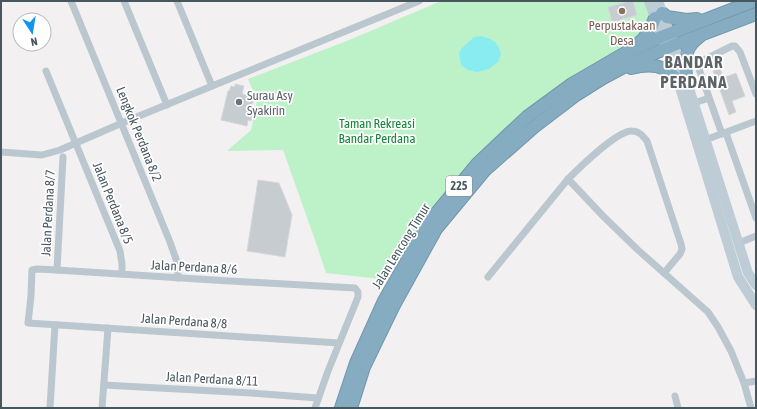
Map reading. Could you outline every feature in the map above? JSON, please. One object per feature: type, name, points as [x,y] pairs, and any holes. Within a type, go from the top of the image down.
[{"type":"highway","name":"Jalan Lencong Timur","points":[[351,408],[364,366],[394,305],[436,229],[486,170],[534,127],[576,95],[667,41],[714,16],[754,1]]},
{"type":"highway","name":"Jalan Lencong Timur","points":[[341,408],[356,363],[384,300],[429,222],[478,163],[527,117],[572,84],[627,52],[667,41],[709,32],[756,14]]},
{"type":"highway","points":[[627,52],[642,41],[658,16],[686,20],[714,16]]},
{"type":"highway","points":[[603,78],[626,69],[638,66],[649,66],[661,67],[682,80],[688,48],[699,36],[709,32]]},
{"type":"street","name":"Lengkok Perdana 8/2","points":[[72,1],[170,242],[177,262],[178,278]]},
{"type":"street","points":[[124,1],[167,105]]},
{"type":"street","points":[[177,1],[212,86]]},
{"type":"street","points":[[1,152],[42,154],[60,150],[419,1]]},
{"type":"street","points":[[649,1],[658,16],[682,80],[734,245],[756,285]]},
{"type":"street","points":[[658,1],[658,16]]},
{"type":"street","points":[[756,94],[740,52],[735,46],[732,46],[700,62],[699,69],[709,98],[724,133],[756,218]]},
{"type":"street","name":"Jalan Perdana 8/5","points":[[46,70],[120,252],[122,274]]},
{"type":"street","points":[[682,80],[694,103],[701,142]]},
{"type":"street","points":[[694,103],[709,98]]},
{"type":"street","points":[[701,142],[756,121]]},
{"type":"street","points":[[488,277],[568,179],[583,164],[620,134],[630,131],[634,131],[643,136],[650,147],[681,244],[682,249],[680,254],[664,273]]},
{"type":"street","name":"Jalan Perdana 8/7","points":[[57,270],[62,157]]},
{"type":"street","points":[[568,179],[638,250],[714,319],[731,351],[744,383],[750,408]]},
{"type":"street","points":[[734,245],[756,236]]},
{"type":"street","points":[[734,245],[738,276],[756,305]]},
{"type":"street","name":"Jalan Perdana 8/6","points":[[28,323],[32,270],[37,269],[354,288],[358,292],[358,297],[339,343]]},
{"type":"street","name":"Jalan Perdana 8/8","points":[[28,323],[339,343]]},
{"type":"street","points":[[50,408],[55,325]]},
{"type":"street","points":[[102,408],[108,328]]},
{"type":"street","points":[[315,408],[339,343]]},
{"type":"street","points":[[744,383],[756,381]]},
{"type":"street","name":"Jalan Perdana 8/11","points":[[104,385],[318,398]]},
{"type":"street","points":[[675,396],[678,408]]},
{"type":"green space","name":"Taman Rekreasi Bandar Perdana","points":[[441,1],[645,1],[651,18],[641,37],[594,66],[457,183],[394,259],[380,279],[326,273],[283,150],[227,151],[251,130],[257,100],[248,79],[349,40]]},
{"type":"water","points":[[481,36],[492,40],[497,44],[501,54],[498,62],[489,69],[477,72],[468,70],[461,65],[459,53],[462,48],[474,37]]},
{"type":"building","name":"Perpustakaan Desa","points":[[633,1],[637,15],[612,22],[608,7]]},
{"type":"building","points":[[720,68],[723,78],[736,73],[745,96],[732,101],[736,112],[729,115],[713,71]]},
{"type":"building","name":"Surau Asy Syakirin","points":[[235,84],[244,86],[242,94],[254,97],[252,107],[254,107],[251,121],[248,120],[247,126],[221,120],[228,91],[231,86],[235,87]]},
{"type":"building","points":[[258,180],[279,183],[292,215],[285,257],[247,251]]},
{"type":"place","name":"Perpustakaan Desa","points":[[622,11]]},
{"type":"place","name":"Surau Asy Syakirin","points":[[239,102]]},
{"type":"district","name":"BANDAR PERDANA","points":[[694,72]]}]
